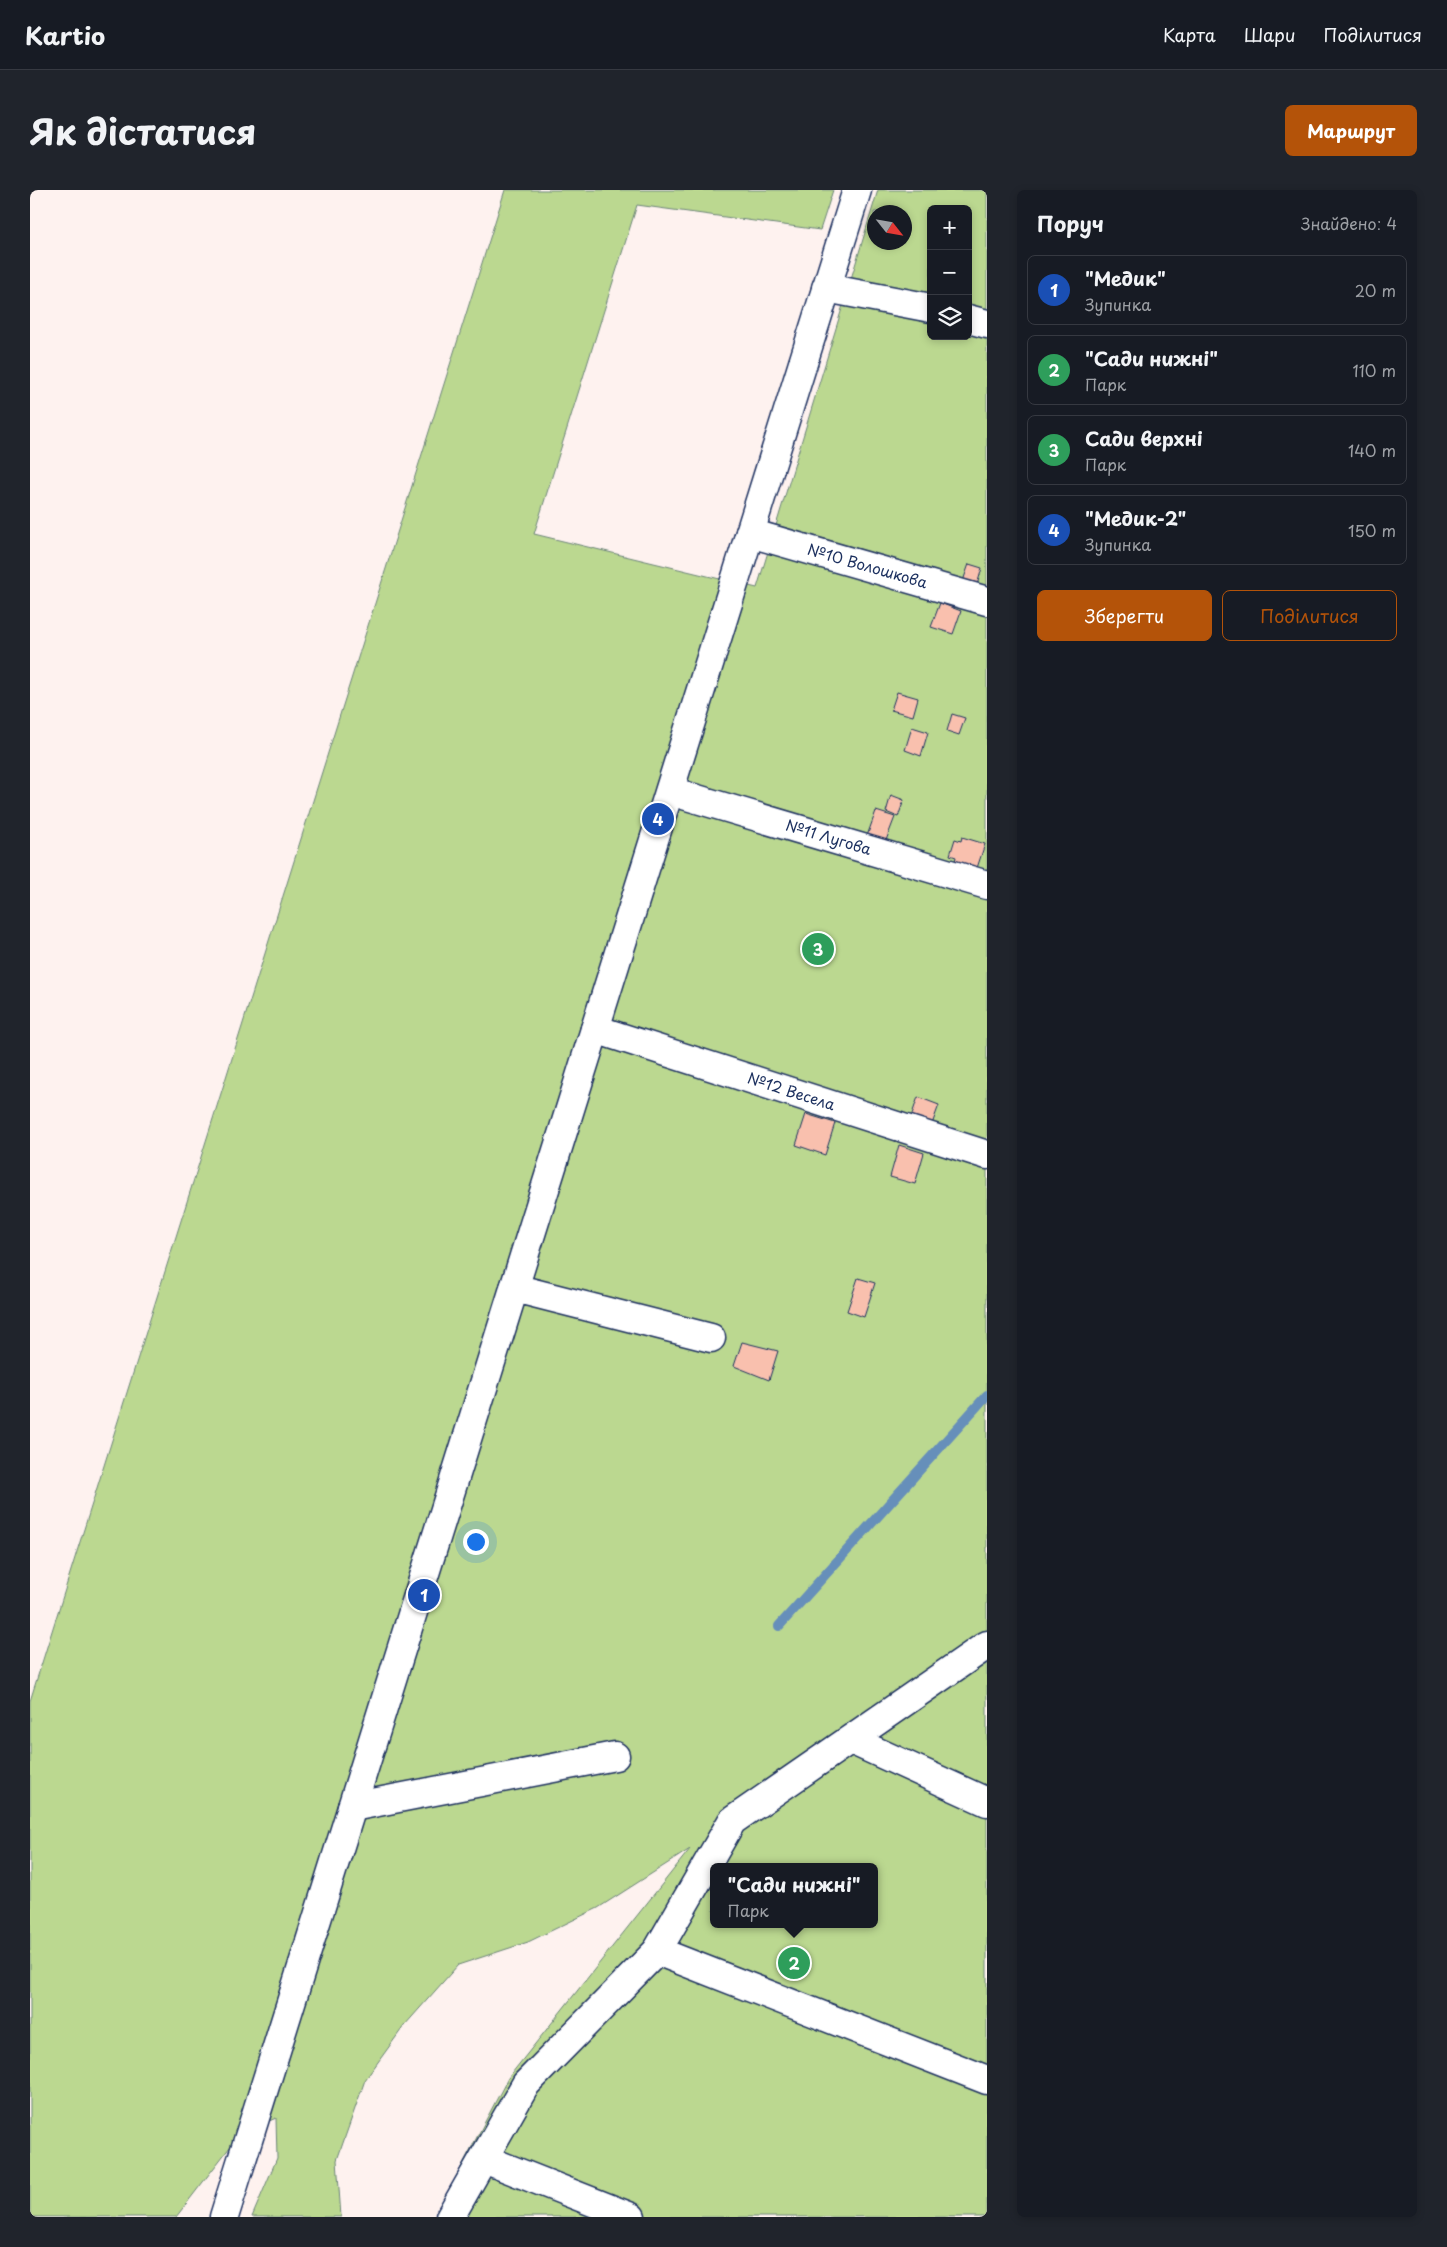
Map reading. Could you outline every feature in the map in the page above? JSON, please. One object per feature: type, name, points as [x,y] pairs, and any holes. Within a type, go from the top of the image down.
[{"type":"street","points":[[224,2217],[857,190]]},
{"type":"street","points":[[826,288],[927,307]]},
{"type":"street","points":[[972,320],[987,324]]},
{"type":"street","name":"№10 Волошкова","points":[[750,533],[987,601]]},
{"type":"street","name":"№11 Лугова","points":[[670,791],[987,885]]},
{"type":"street","name":"№12 Весела","points":[[595,1029],[987,1155]]},
{"type":"street","points":[[514,1288],[711,1338]]},
{"type":"street","points":[[450,2217],[526,2084],[657,1951],[732,1822],[987,1645]]},
{"type":"street","points":[[850,1740],[987,1802]]},
{"type":"street","points":[[352,1807],[616,1756]]},
{"type":"street","points":[[657,1951],[987,2080]]},
{"type":"street","points":[[484,2158],[631,2217]]},
{"type":"green space","points":[[505,190],[833,190],[820,230],[637,205],[534,534],[757,588],[867,226],[867,250],[912,250],[912,205],[873,205],[878,190],[987,190],[987,2217],[435,2217],[508,2078],[690,1849],[598,1908],[528,1942],[458,1965],[404,2026],[365,2080],[337,2160],[341,2217],[252,2217],[277,2158],[276,2118],[240,2134],[176,2217],[30,2217],[30,1701]]},
{"type":"building","points":[[969,564],[982,568],[977,585],[963,581]]},
{"type":"building","points":[[940,603],[961,611],[953,634],[931,627]]},
{"type":"building","points":[[897,692],[918,698],[913,716],[891,710]]},
{"type":"building","points":[[952,714],[965,718],[959,735],[947,731]]},
{"type":"building","points":[[912,727],[928,732],[921,756],[905,750]]},
{"type":"building","points":[[891,795],[904,800],[898,817],[886,812]]},
{"type":"building","points":[[876,811],[895,817],[885,843],[867,836]]},
{"type":"building","points":[[962,837],[985,844],[977,868],[955,861],[956,857],[950,855],[955,839],[961,841]]},
{"type":"building","points":[[918,1097],[939,1105],[931,1127],[910,1120]]},
{"type":"building","points":[[806,1114],[835,1123],[825,1155],[796,1145]]},
{"type":"building","points":[[899,1145],[924,1153],[915,1184],[890,1177]]},
{"type":"building","points":[[858,1278],[875,1283],[864,1317],[847,1311]]},
{"type":"building","points":[[742,1342],[778,1351],[769,1380],[734,1366]]},
{"type":"waterway","points":[[779,1626],[987,1395]]},
{"type":"place","name":"\"Медик-2\"","points":[[658,819]]},
{"type":"place","name":"Сади верхні","points":[[818,949]]},
{"type":"place","name":"\"Медик\"","points":[[424,1595]]},
{"type":"place","name":"\"Сади нижні\"","points":[[794,1963]]}]
